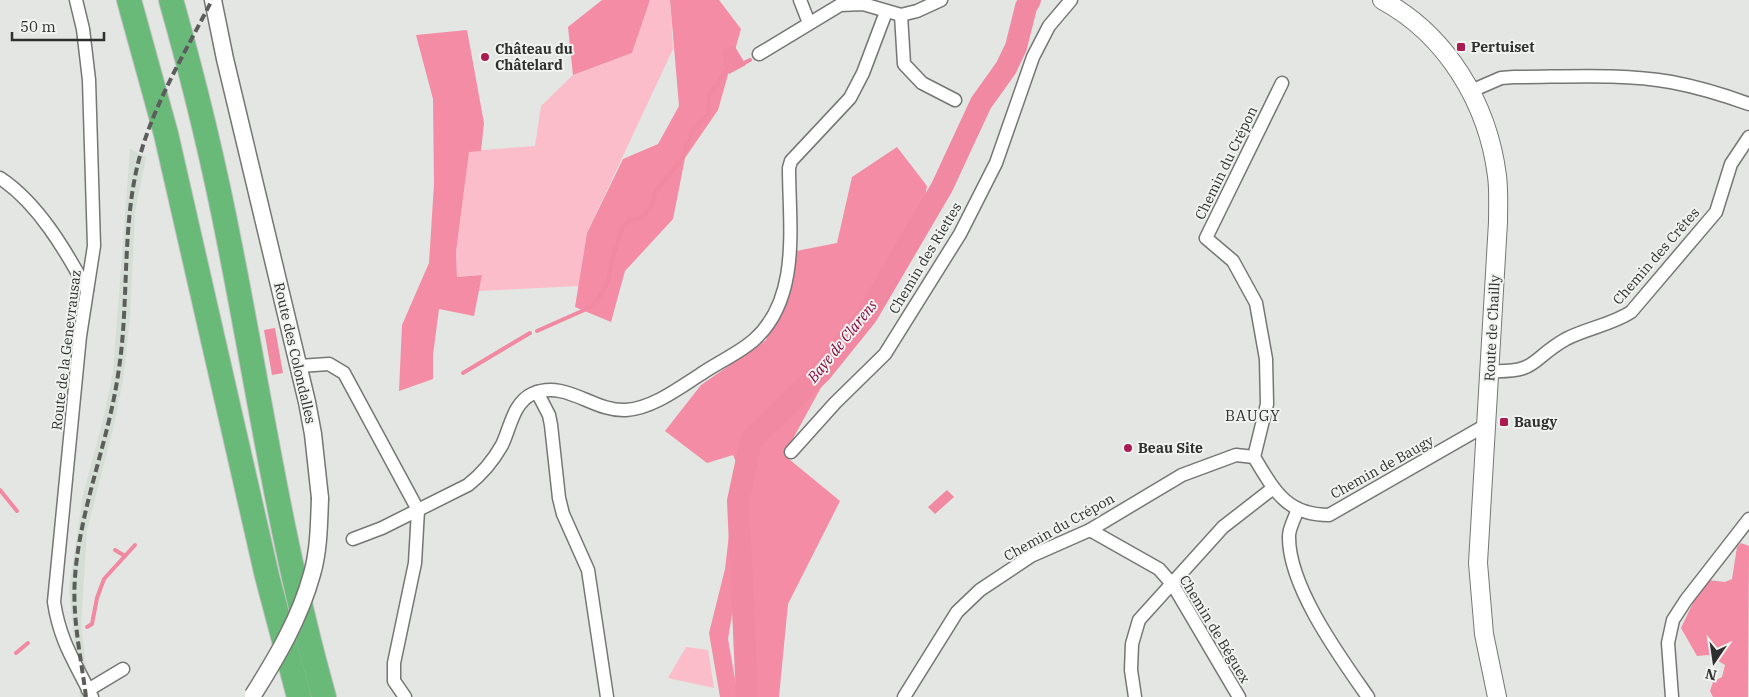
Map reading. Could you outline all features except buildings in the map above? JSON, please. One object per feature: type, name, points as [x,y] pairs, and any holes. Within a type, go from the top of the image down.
[{"type":"highway","points":[[129,0],[166,134],[267,576],[299,697]]},
{"type":"highway","points":[[171,0],[197,94],[217,180],[285,536],[306,630],[324,697]]},
{"type":"main road","name":"Route de Chailly","points":[[1382,0],[1424,30],[1445,53],[1471,91],[1483,117],[1493,150],[1498,178],[1498,222],[1478,563],[1484,634],[1497,697]]},
{"type":"street","name":"Route de la Genevrausaz","points":[[76,0],[83,29],[90,80],[94,246],[80,336],[54,602],[57,621],[68,652],[88,694]]},
{"type":"street","name":"Route des Colondalles","points":[[213,0],[225,58],[299,366],[313,434],[320,498],[318,538],[312,573],[304,599],[286,640],[252,696]]},
{"type":"street","points":[[800,0],[809,23]]},
{"type":"street","points":[[759,54],[830,9],[852,3],[876,7],[886,12],[901,15],[917,11],[941,0]]},
{"type":"street","name":"Chemin des Riettes","points":[[791,452],[835,403],[884,354],[960,234],[996,163],[1033,57],[1049,26],[1072,0]]},
{"type":"street","points":[[352,539],[382,528],[468,485],[491,462],[502,444],[517,409],[527,398],[537,392],[558,390],[611,408],[626,410],[636,408],[674,391],[753,341],[765,329],[782,301],[786,284],[789,249],[789,168],[791,161],[850,98],[863,73],[886,12]]},
{"type":"street","points":[[901,15],[904,64],[922,83],[955,100]]},
{"type":"street","points":[[1471,91],[1501,78],[1514,77],[1640,79],[1671,82],[1723,95],[1749,104]]},
{"type":"street","name":"Chemin du Crépon","points":[[904,697],[957,612],[980,590],[1031,556],[1090,530],[1182,475],[1236,455],[1254,458],[1267,404],[1266,359],[1256,303],[1233,261],[1206,238],[1282,82]]},
{"type":"street","name":"Chemin des Crêtes","points":[[1489,371],[1526,369],[1566,339],[1616,322],[1631,312],[1716,212],[1732,164],[1749,137]]},
{"type":"street","points":[[0,178],[12,186],[55,235],[87,290]]},
{"type":"street","points":[[299,366],[329,364],[344,373],[418,510],[418,543],[394,663],[394,681],[405,697]]},
{"type":"street","points":[[537,392],[549,415],[563,514],[588,570],[608,697]]},
{"type":"street","name":"Chemin de Baugy","points":[[1297,511],[1312,515],[1329,515],[1486,425]]},
{"type":"street","points":[[1254,458],[1272,488],[1297,511],[1289,535],[1292,564],[1322,630],[1368,697]]},
{"type":"street","points":[[1135,697],[1130,670],[1132,644],[1139,620],[1173,585],[1223,527],[1272,488]]},
{"type":"street","points":[[1672,697],[1668,642],[1673,620],[1686,600],[1749,520]]},
{"type":"street","name":"Chemin de Béguex","points":[[1090,530],[1159,570],[1173,585],[1239,697]]},
{"type":"street","points":[[88,694],[123,669]]},
{"type":"shaded area","points":[[602,0],[650,0],[632,53],[573,75],[568,27]]},
{"type":"shaded area","points":[[650,0],[670,0],[673,49],[587,233],[579,286],[479,291],[482,275],[457,277],[456,252],[469,151],[535,146],[541,106],[573,75],[632,53]]},
{"type":"shaded area","points":[[670,0],[719,0],[741,29],[718,110],[685,158],[673,219],[625,271],[611,322],[575,307],[587,233],[623,159],[658,144],[679,106]]},
{"type":"shaded area","points":[[467,30],[484,123],[481,151],[469,152],[456,252],[457,277],[482,275],[474,316],[439,309],[433,355],[433,379],[399,391],[402,325],[429,263],[434,184],[433,99],[416,35]]},
{"type":"shaded area","points":[[734,45],[746,65],[729,74],[724,65],[723,51]]},
{"type":"shaded area","points":[[897,147],[927,186],[918,237],[869,300],[784,455],[840,501],[788,604],[779,697],[720,697],[709,633],[725,569],[731,518],[738,577],[728,639],[738,696],[743,675],[751,589],[748,489],[733,455],[707,463],[665,431],[701,385],[766,340],[787,286],[791,252],[837,243],[852,177]]},
{"type":"shaded area","points":[[130,149],[146,157],[135,213],[130,316],[124,374],[115,421],[87,530],[81,625],[90,697],[80,697],[69,589],[83,495],[113,373]]},
{"type":"shaded area","points":[[275,328],[283,373],[272,375],[264,330]]},
{"type":"shaded area","points":[[947,490],[954,497],[935,514],[928,507]]},
{"type":"shaded area","points":[[1741,543],[1749,546],[1748,697],[1713,697],[1710,691],[1713,682],[1722,677],[1725,665],[1708,655],[1697,656],[1681,628],[1701,586],[1708,580],[1725,582],[1732,579],[1737,547]]},
{"type":"shaded area","points":[[686,647],[708,650],[714,688],[668,678]]},
{"type":"waterway","name":"Baye de Clarens","points":[[747,697],[738,501],[751,440],[821,372],[867,315],[942,187],[981,103],[1006,68],[1016,47],[1026,7],[1030,0]]},
{"type":"waterway","points":[[740,65],[750,60]]},
{"type":"waterway","points":[[537,331],[591,307],[603,292],[609,278],[613,256],[623,226],[630,220],[642,218],[652,205],[655,192],[682,159],[692,131],[708,114],[709,95],[727,70],[731,68]]},
{"type":"waterway","points":[[463,373],[530,333]]},
{"type":"waterway","points":[[0,490],[17,511]]},
{"type":"waterway","points":[[87,627],[92,624],[97,598],[104,579],[135,545]]},
{"type":"waterway","points":[[115,550],[125,556]]},
{"type":"waterway","points":[[16,653],[28,643]]},
{"type":"railway","points":[[86,697],[76,622],[75,577],[82,526],[108,426],[118,375],[129,222],[136,172],[149,127],[158,105],[212,0]]},
{"type":"place","name":"Pertuiset","points":[[1461,47]]},
{"type":"place","name":"Château du Châtelard","points":[[485,57]]},
{"type":"place","name":"Baugy","points":[[1504,422]]},
{"type":"place","name":"Beau Site","points":[[1128,448]]},
{"type":"district","name":"BAUGY","points":[[1253,415]]}]
